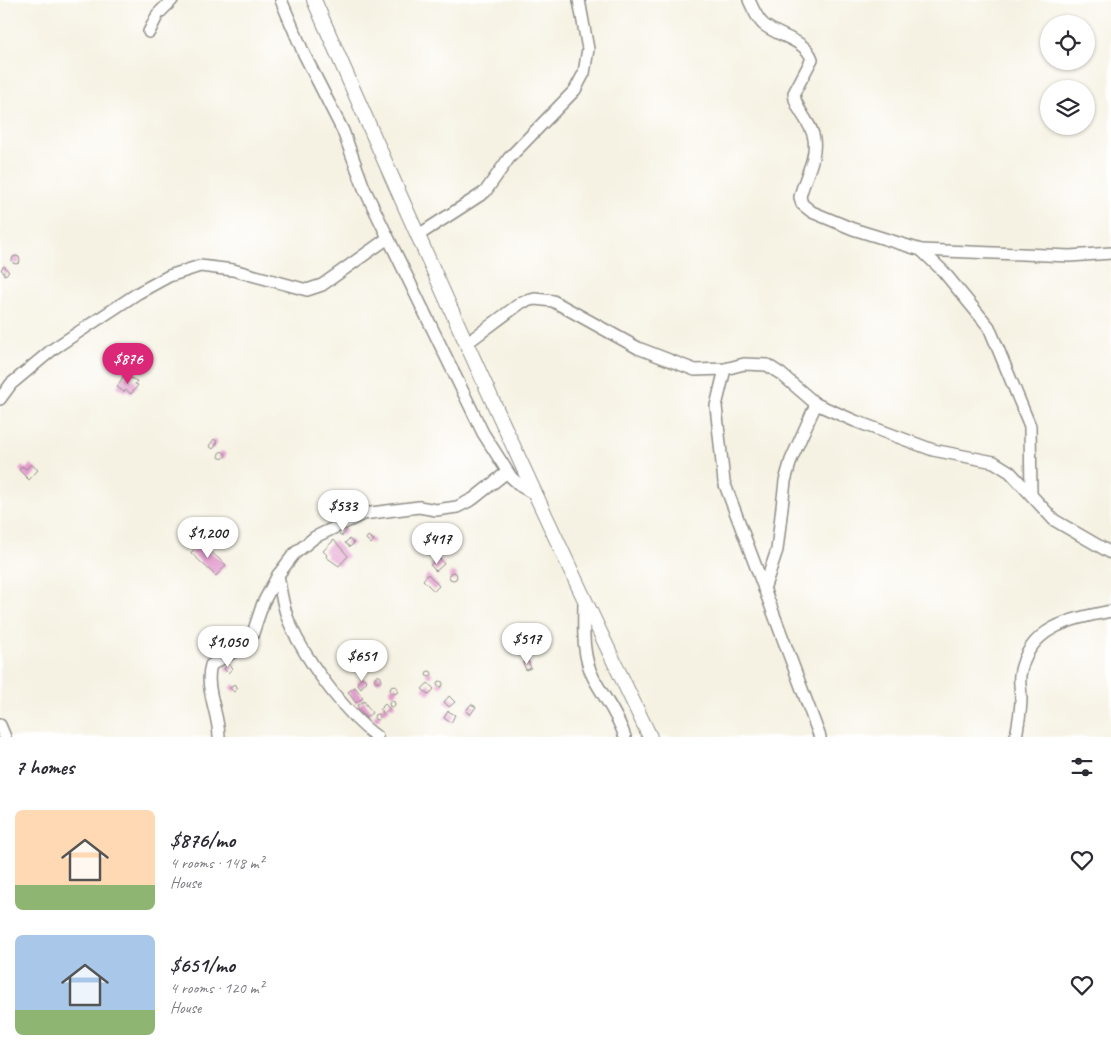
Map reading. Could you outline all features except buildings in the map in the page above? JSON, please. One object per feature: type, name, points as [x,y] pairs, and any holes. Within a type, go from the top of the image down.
[{"type":"main road","points":[[314,0],[416,236],[650,737]]},
{"type":"street","points":[[149,32],[158,14],[172,0]]},
{"type":"street","points":[[281,0],[304,54],[342,131],[364,188],[471,410],[507,472],[522,487],[538,496]]},
{"type":"street","points":[[416,236],[485,192],[509,158],[574,90],[584,73],[588,50],[579,0]]},
{"type":"street","points":[[750,0],[756,16],[763,24],[777,34],[806,48],[812,59],[794,93],[800,112],[808,123],[814,138],[814,149],[800,197],[802,204],[812,212],[853,229],[921,250],[1070,256],[1111,253]]},
{"type":"street","points":[[0,399],[12,384],[53,349],[138,293],[169,276],[200,266],[233,270],[307,290],[322,286],[388,238]]},
{"type":"street","points":[[921,250],[944,271],[990,327],[1030,426],[1031,495]]},
{"type":"street","points":[[467,343],[522,302],[535,299],[553,301],[608,333],[664,360],[695,370],[725,369],[744,364],[767,365],[781,374],[816,404],[933,450],[994,462],[1010,472],[1054,520],[1111,553]]},
{"type":"street","points":[[725,369],[716,406],[724,482],[820,737]]},
{"type":"street","points":[[764,589],[777,550],[785,481],[791,460],[816,404]]},
{"type":"street","points":[[219,737],[219,723],[209,674],[212,665],[250,642],[263,603],[278,575],[301,548],[315,537],[363,514],[419,507],[436,510],[457,507],[473,499],[507,472]]},
{"type":"street","points":[[278,575],[290,625],[314,665],[351,715],[376,737]]},
{"type":"street","points":[[584,599],[586,658],[593,678],[620,721],[625,737]]},
{"type":"street","points":[[1016,737],[1021,699],[1020,676],[1026,654],[1041,636],[1061,622],[1111,611]]},
{"type":"street","points":[[0,725],[5,737]]}]
